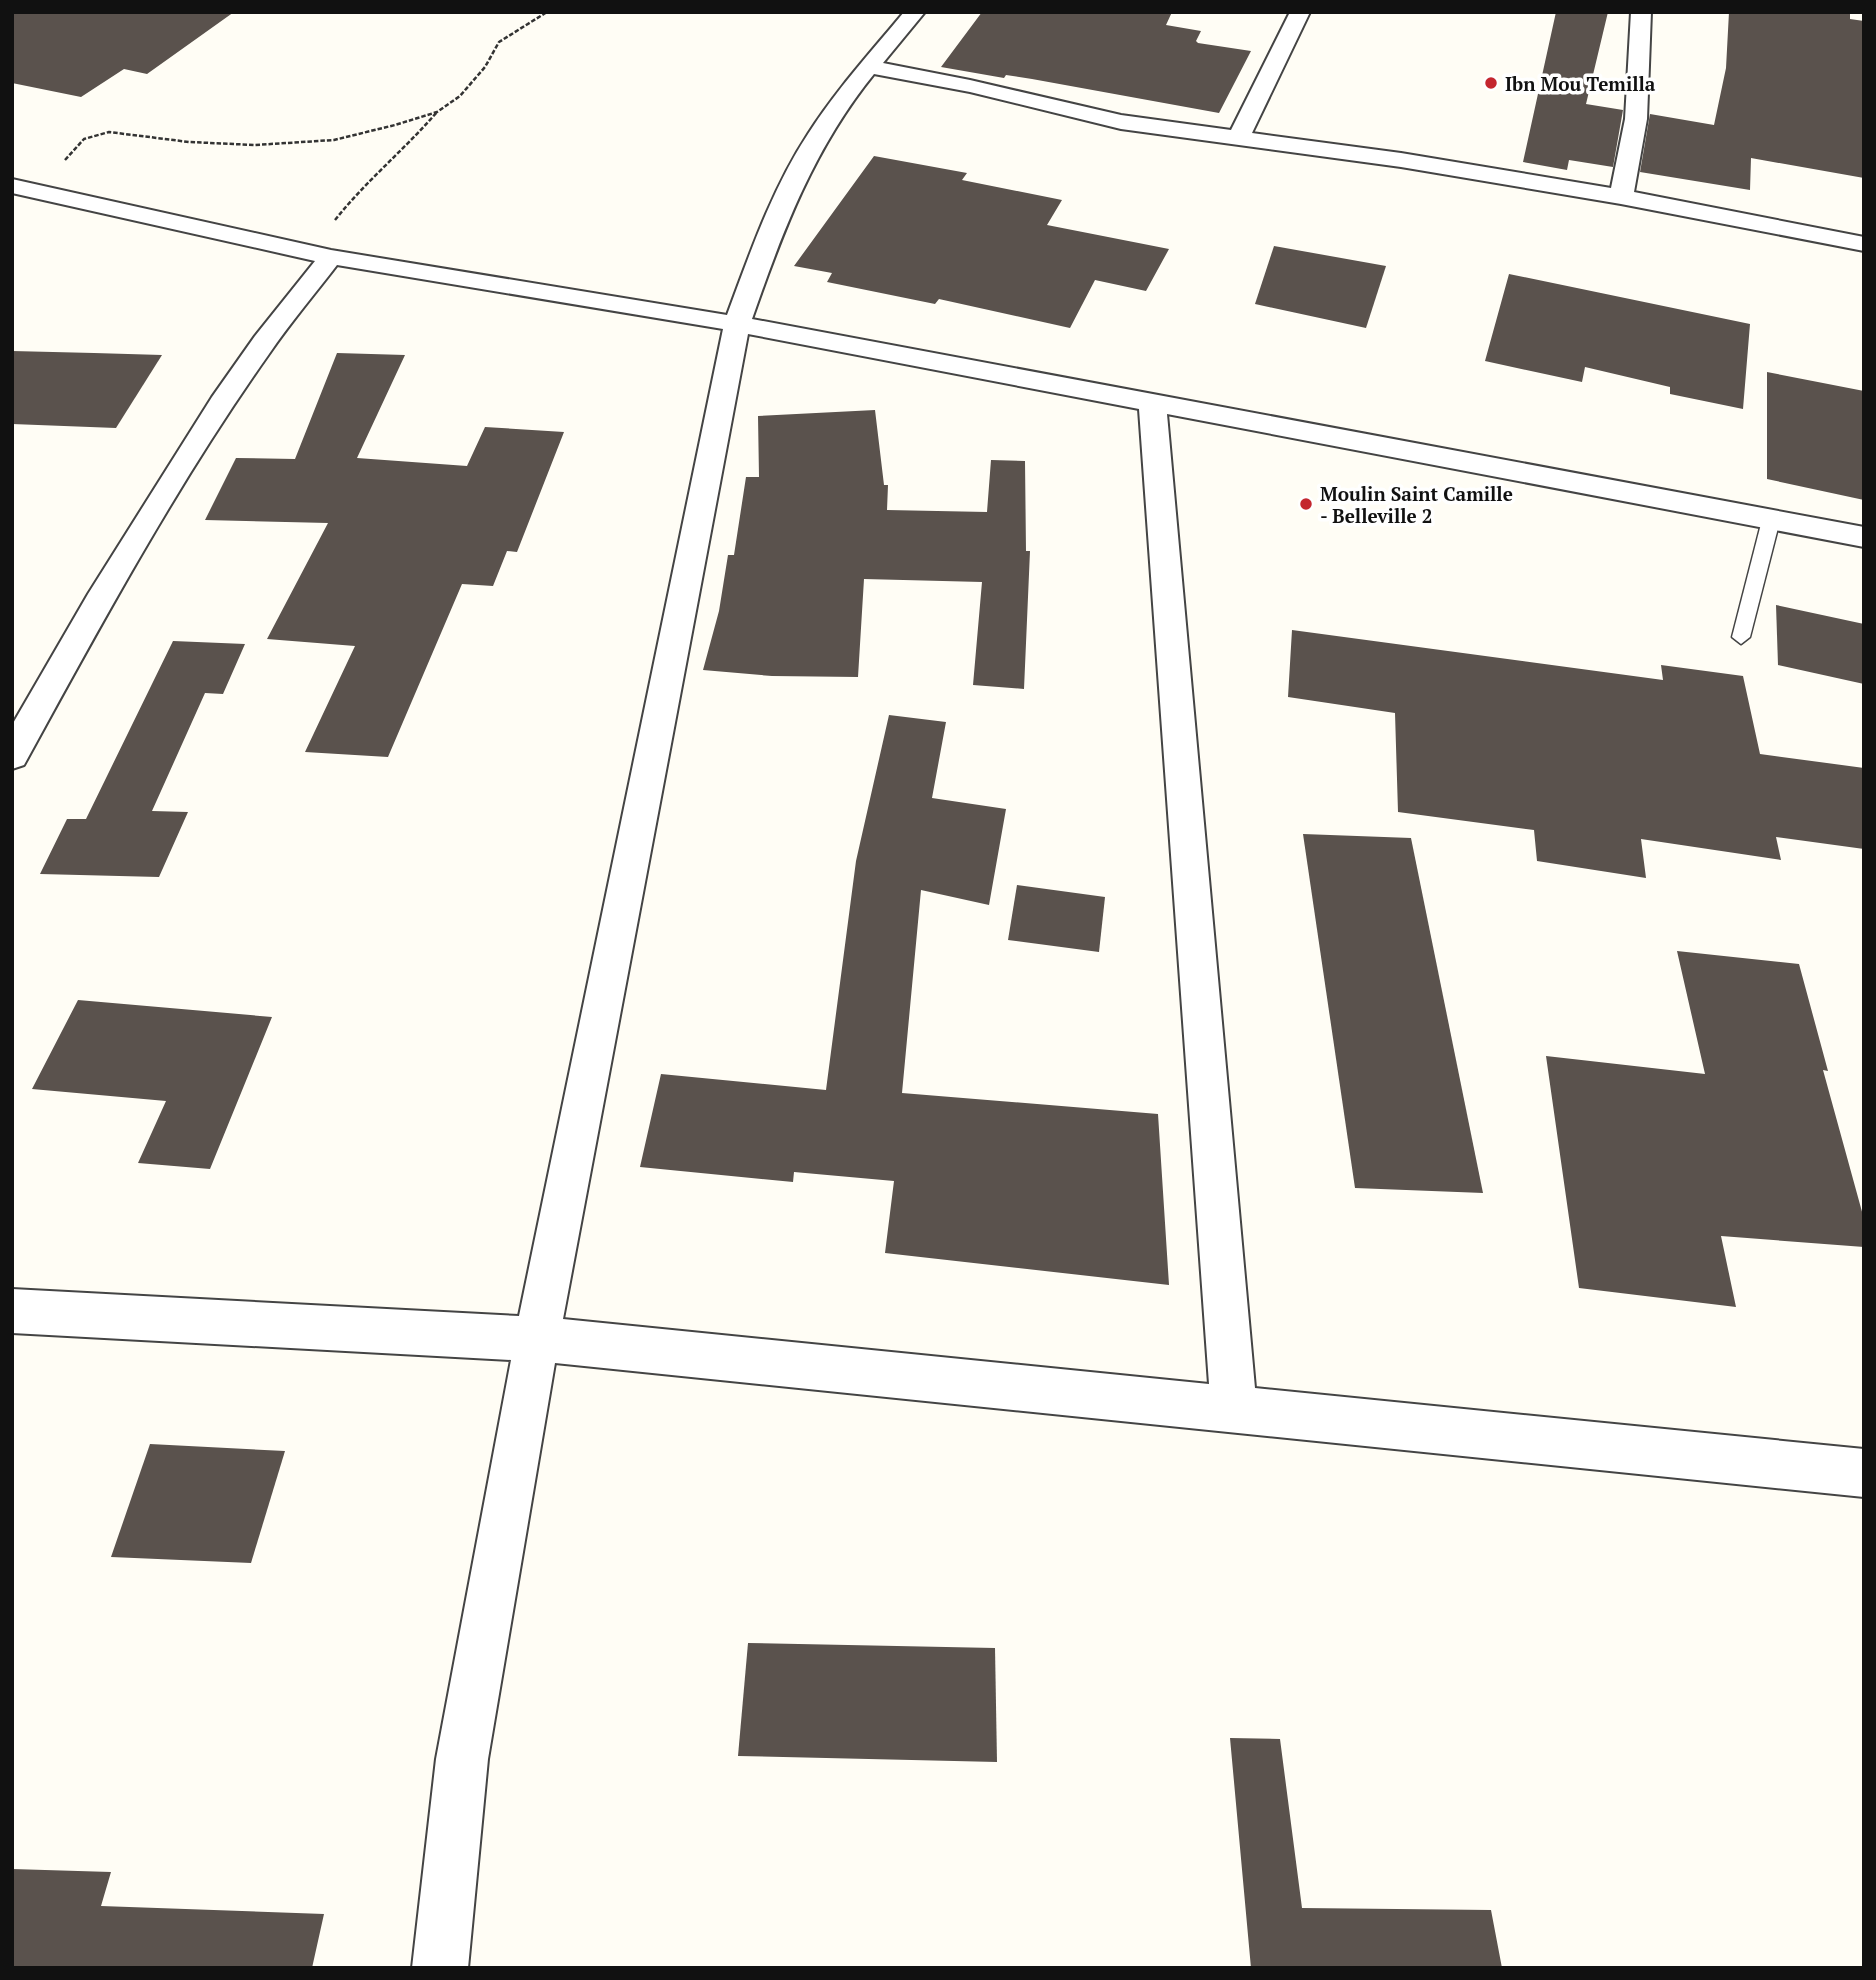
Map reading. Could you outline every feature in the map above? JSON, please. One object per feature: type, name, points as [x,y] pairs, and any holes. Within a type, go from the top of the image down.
[{"type":"street","points":[[440,1968],[462,1759],[537,1339],[737,324],[769,233],[808,150],[869,67],[915,12]]},
{"type":"street","points":[[1239,137],[1300,12]]},
{"type":"street","points":[[1621,197],[1636,119],[1641,12]]},
{"type":"street","points":[[869,67],[982,89],[1121,122],[1239,137],[1621,197],[1864,244]]},
{"type":"street","points":[[12,186],[331,257],[737,324],[1864,537]]},
{"type":"street","points":[[12,756],[104,589],[188,453],[257,351],[331,257]]},
{"type":"street","points":[[1152,403],[1234,1409]]},
{"type":"street","points":[[12,1311],[537,1339],[1864,1473]]},
{"type":"lane","points":[[1741,637],[1771,520]]},
{"type":"path","points":[[331,257],[329,233],[338,212],[403,151],[437,112],[460,96],[485,67],[499,41],[547,12]]},
{"type":"path","points":[[46,194],[68,155],[84,139],[109,132],[189,142],[242,144],[334,140],[437,112]]},
{"type":"building","points":[[12,12],[234,12],[147,74],[124,69],[81,97],[12,83]]},
{"type":"building","points":[[982,12],[1172,12],[1166,25],[1201,31],[1196,41],[1198,43],[1251,51],[1219,113],[1032,79],[1006,75],[1004,78],[941,67]]},
{"type":"building","points":[[1556,12],[1608,12],[1586,104],[1623,110],[1613,167],[1569,160],[1567,170],[1523,162]]},
{"type":"building","points":[[1729,12],[1850,12],[1850,19],[1864,21],[1864,178],[1751,158],[1750,190],[1640,172],[1650,114],[1714,125],[1726,68]]},
{"type":"building","points":[[874,156],[967,173],[962,180],[1062,200],[1047,225],[1169,249],[1146,291],[1095,280],[1070,328],[939,299],[935,304],[827,282],[832,273],[794,266]]},
{"type":"building","points":[[1274,246],[1386,266],[1366,328],[1255,304]]},
{"type":"building","points":[[1509,274],[1750,324],[1743,409],[1670,394],[1670,387],[1585,367],[1582,382],[1485,361]]},
{"type":"building","points":[[12,351],[162,355],[116,428],[12,424]]},
{"type":"building","points":[[337,353],[405,355],[357,458],[467,466],[485,427],[564,432],[517,552],[507,551],[493,586],[462,584],[388,757],[305,752],[355,646],[267,639],[328,523],[205,520],[236,458],[295,459]]},
{"type":"building","points":[[1767,372],[1864,391],[1864,500],[1767,479]]},
{"type":"building","points":[[875,410],[884,485],[888,485],[887,510],[987,512],[991,460],[1025,461],[1026,551],[1030,551],[1024,689],[973,685],[982,582],[864,579],[858,677],[772,676],[703,670],[719,611],[728,555],[734,555],[746,477],[759,477],[758,416]]},
{"type":"building","points":[[1776,605],[1864,624],[1864,684],[1778,665]]},
{"type":"building","points":[[1292,630],[1663,680],[1661,665],[1743,676],[1760,754],[1864,768],[1864,849],[1776,837],[1781,860],[1641,839],[1646,878],[1537,861],[1534,830],[1398,812],[1395,713],[1288,697]]},
{"type":"building","points":[[173,641],[245,644],[223,694],[205,693],[152,811],[188,812],[159,877],[40,874],[67,819],[86,819]]},
{"type":"building","points":[[889,715],[946,722],[932,798],[1006,809],[989,905],[921,890],[902,1093],[1158,1114],[1169,1285],[885,1253],[894,1181],[794,1172],[793,1182],[640,1167],[661,1074],[826,1090],[856,861]]},
{"type":"building","points":[[1303,834],[1411,838],[1483,1193],[1355,1188]]},
{"type":"building","points":[[1017,885],[1105,897],[1099,952],[1008,940]]},
{"type":"building","points":[[1677,951],[1799,964],[1828,1071],[1823,1070],[1864,1219],[1864,1247],[1721,1236],[1736,1307],[1579,1288],[1546,1056],[1705,1074]]},
{"type":"building","points":[[78,1000],[272,1017],[210,1169],[138,1163],[166,1101],[32,1089]]},
{"type":"building","points":[[150,1444],[285,1451],[251,1563],[111,1557]]},
{"type":"building","points":[[748,1643],[995,1648],[997,1762],[738,1756]]},
{"type":"building","points":[[1230,1738],[1280,1739],[1302,1908],[1491,1910],[1502,1968],[1251,1968]]},
{"type":"building","points":[[12,1869],[111,1872],[101,1906],[324,1914],[312,1968],[12,1968]]},
{"type":"place","name":"Ibn Mou Temilla","points":[[1491,83]]},
{"type":"place","name":"Moulin Saint Camille - Belleville 2","points":[[1306,504]]}]
